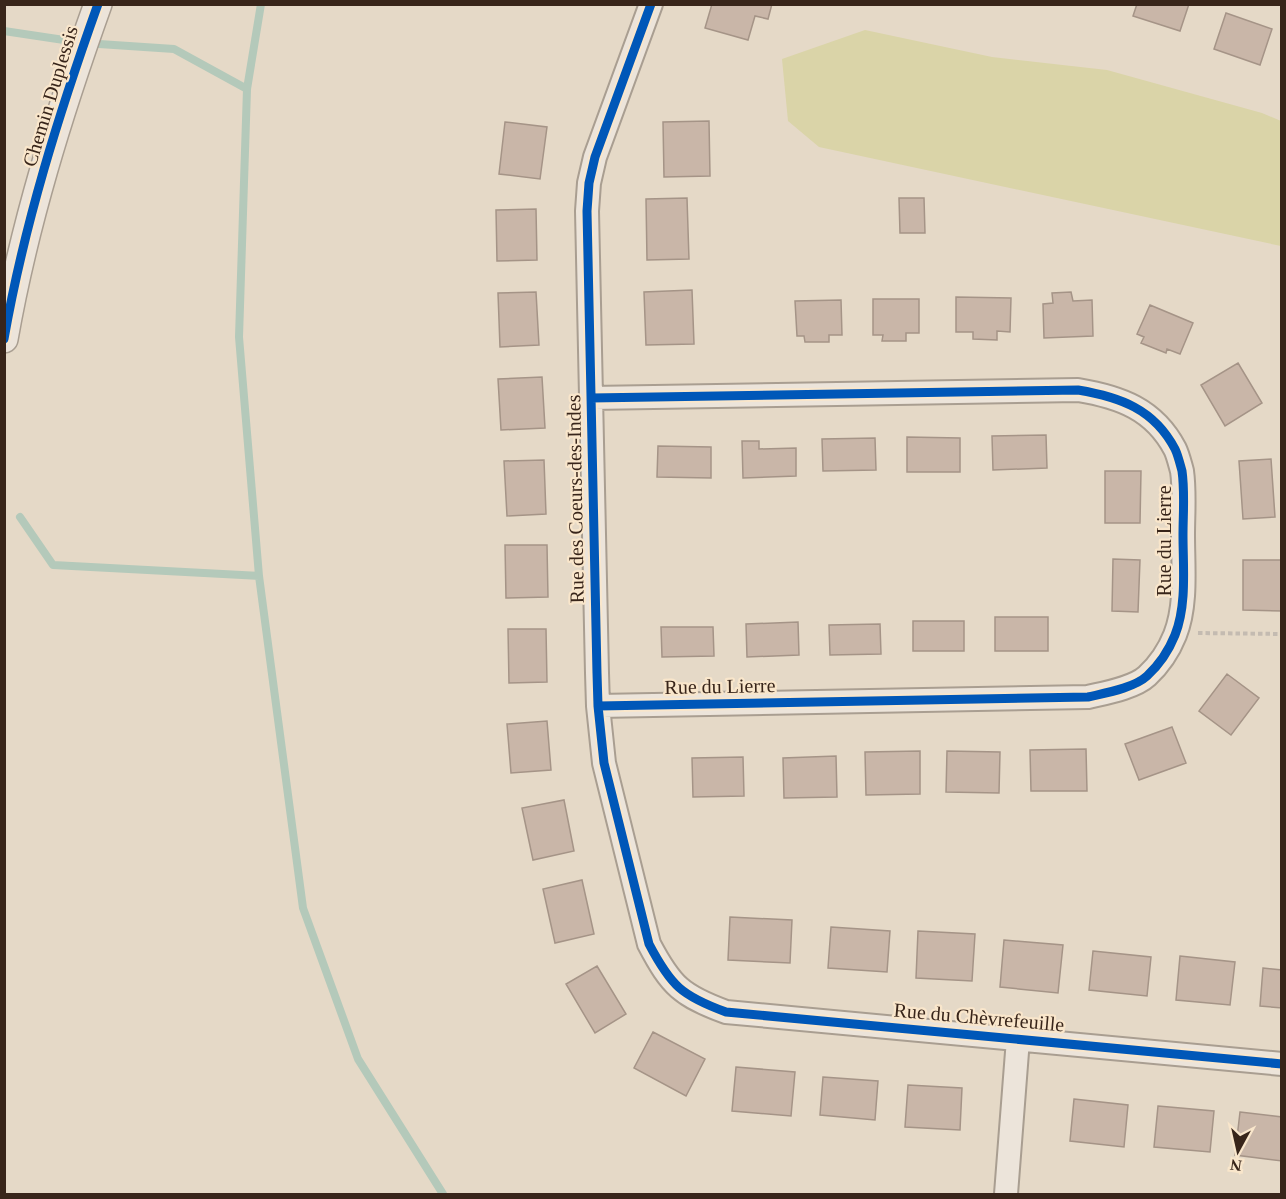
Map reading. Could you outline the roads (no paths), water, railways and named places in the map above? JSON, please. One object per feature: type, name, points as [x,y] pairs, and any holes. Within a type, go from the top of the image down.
[{"type":"street","name":"Chemin Duplessis","points":[[4,339],[51,146],[98,4]]},
{"type":"street","name":"Rue des Coeurs-des-Indes","points":[[651,4],[595,157],[589,183],[587,211],[598,706],[604,763],[649,944],[662,968],[678,988]]},
{"type":"street","name":"Rue du Lierre","points":[[591,398],[1078,390],[1112,396],[1139,408],[1158,426],[1175,449],[1182,471],[1183,501],[1182,601],[1176,633],[1163,659],[1146,678],[1119,690],[1088,697],[598,706]]},
{"type":"street","name":"Rue du Chèvrefeuille","points":[[678,988],[696,1001],[726,1012],[1281,1064]]},
{"type":"street","points":[[1006,1194],[1018,1039]]},
{"type":"waterway","points":[[261,4],[247,89],[239,337],[259,576],[303,908],[358,1059],[443,1194]]},
{"type":"waterway","points":[[4,31],[84,43],[174,49],[247,89]]},
{"type":"waterway","points":[[20,517],[53,565],[259,576]]}]
